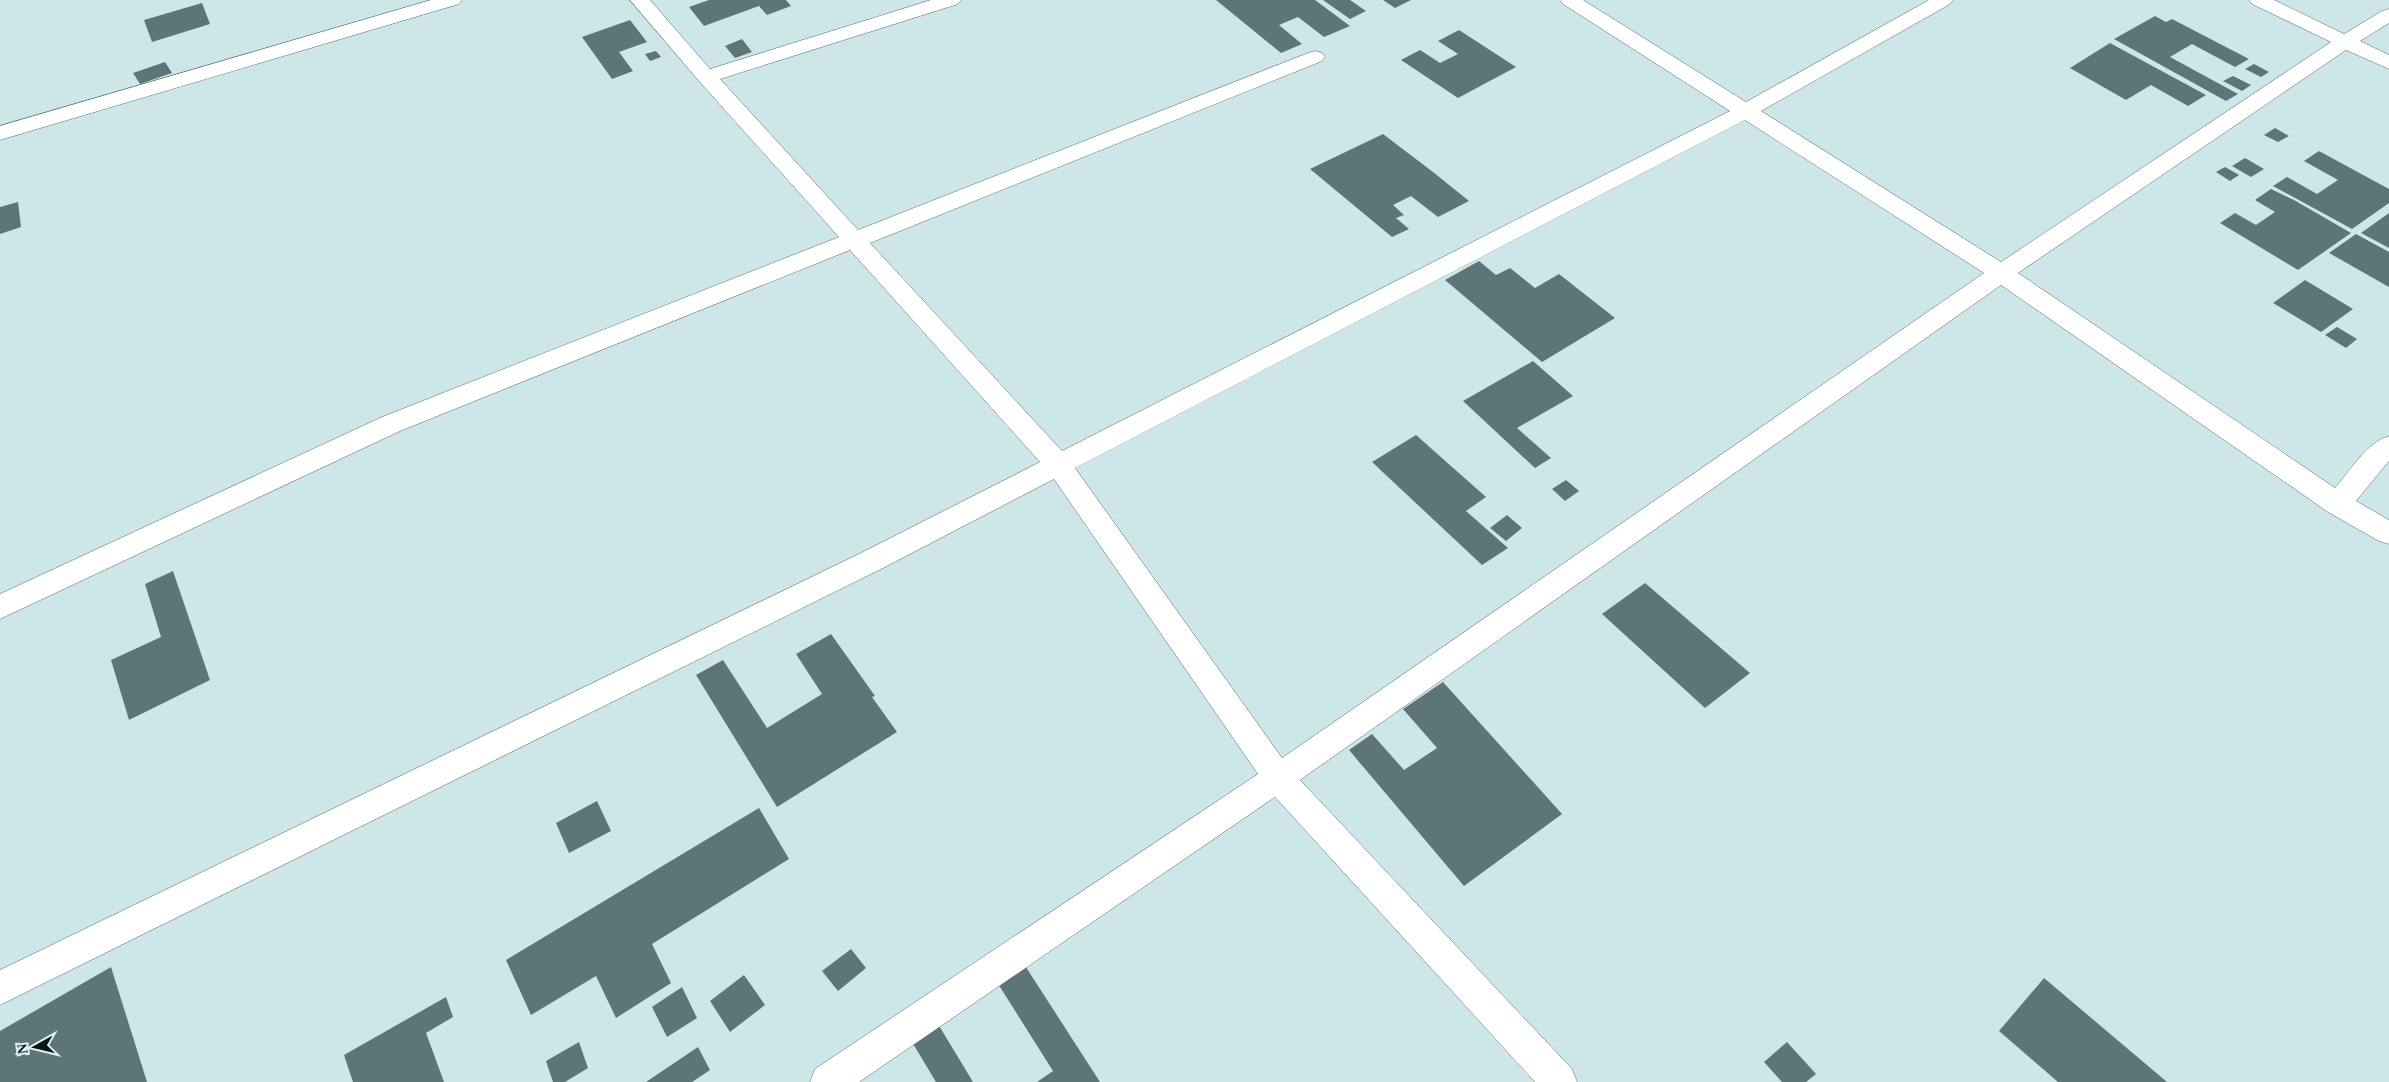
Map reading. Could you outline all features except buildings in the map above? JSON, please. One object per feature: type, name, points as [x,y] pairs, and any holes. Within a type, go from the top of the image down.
[{"type":"street","points":[[0,133],[452,0]]},
{"type":"street","points":[[640,0],[706,77],[1058,464],[1278,778],[1559,1082]]},
{"type":"street","points":[[706,77],[951,0]]},
{"type":"street","points":[[1570,0],[1744,112],[2001,273],[2338,504],[2389,533]]},
{"type":"street","points":[[0,988],[872,560],[1744,112],[1943,0]]},
{"type":"street","points":[[2259,0],[2389,63]]},
{"type":"street","points":[[828,1082],[1278,778],[2001,273],[2345,42],[2389,15]]},
{"type":"street","points":[[0,607],[391,424],[1316,57]]},
{"type":"street","points":[[2338,504],[2378,455],[2389,446]]}]
